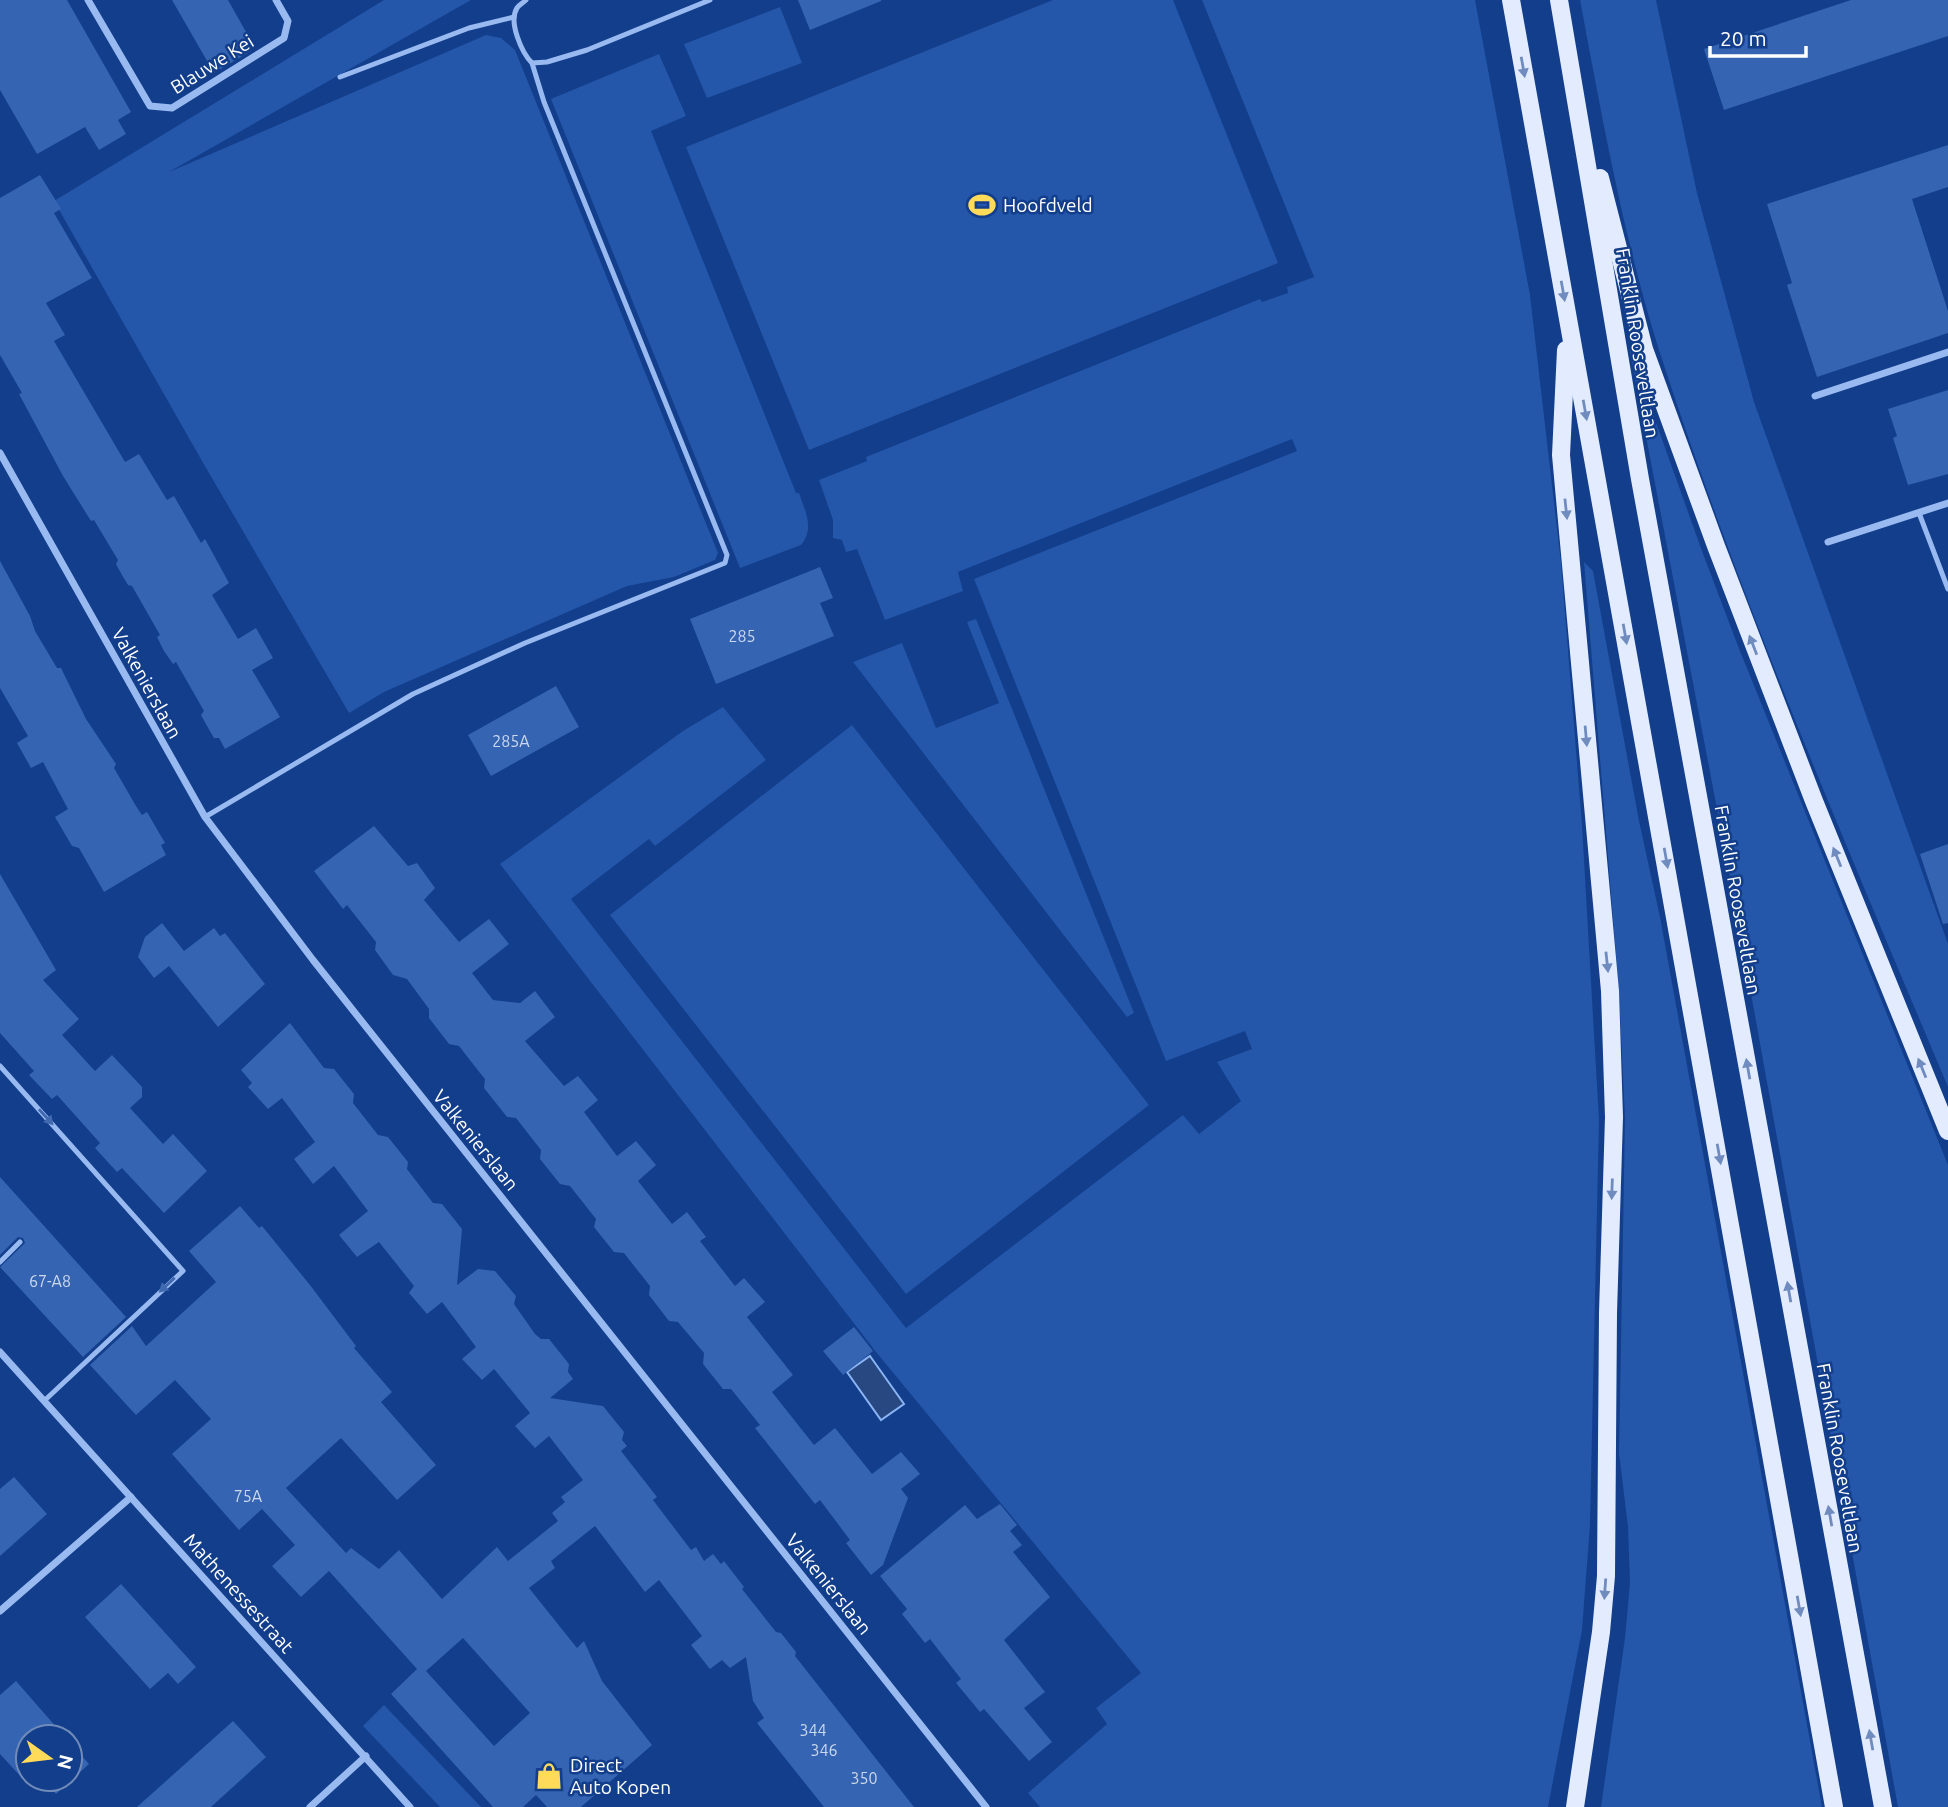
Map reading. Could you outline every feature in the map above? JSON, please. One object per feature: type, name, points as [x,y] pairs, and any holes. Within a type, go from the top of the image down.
[{"type":"main road","points":[[1511,0],[1834,1807]]},
{"type":"main road","name":"Franklin Rooseveltlaan","points":[[1559,0],[1640,479],[1883,1807]]},
{"type":"main road","points":[[1572,68],[1644,349],[1751,641],[1948,1131]]},
{"type":"main road","points":[[1568,319],[1561,455],[1610,991],[1614,1117],[1608,1313],[1606,1576],[1601,1632],[1575,1807]]},
{"type":"street","name":"Blauwe Kei","points":[[88,0],[150,106],[172,108],[284,38],[288,21],[276,0]]},
{"type":"street","points":[[1815,396],[1948,352]]},
{"type":"street","name":"Valkenierslaan","points":[[0,453],[205,817],[313,960],[986,1807]]},
{"type":"street","points":[[1828,542],[1948,503]]},
{"type":"street","name":"Mathenessestraat","points":[[0,1352],[410,1807]]},
{"type":"street","points":[[0,1611],[131,1497]]},
{"type":"street","points":[[310,1807],[366,1756]]},
{"type":"lane","points":[[205,817],[413,694],[524,643],[726,564],[727,555],[544,102],[532,63],[523,54],[514,17],[517,8],[526,0]]},
{"type":"lane","points":[[532,63],[547,62],[587,50],[710,0]]},
{"type":"lane","points":[[340,77],[469,28],[514,17]]},
{"type":"lane","points":[[1919,513],[1948,589]]},
{"type":"lane","points":[[0,1066],[183,1271],[44,1401]]},
{"type":"lane","points":[[0,1262],[20,1242]]},
{"type":"shaded area","points":[[384,0],[471,0],[169,172],[486,35],[501,38],[515,50],[718,553],[715,560],[674,577],[627,586],[384,692],[349,713],[54,201]]},
{"type":"shaded area","name":"Hoofdveld","points":[[1053,0],[1173,0],[1278,263],[809,450],[686,147]]},
{"type":"shaded area","points":[[1202,0],[1475,0],[1530,295],[1561,563],[1582,825],[1599,1120],[1590,1525],[1582,1630],[1548,1807],[1040,1807],[1028,1793],[1107,1724],[1096,1708],[1141,1673],[876,1352],[500,864],[683,731],[723,707],[766,760],[655,846],[649,839],[571,899],[906,1328],[1183,1115],[1199,1134],[1241,1101],[1217,1062],[1252,1049],[1245,1031],[1166,1061],[974,579],[1297,451],[1292,439],[958,572],[963,591],[885,620],[857,549],[846,552],[842,540],[833,538],[833,520],[819,480],[867,461],[866,457],[1260,299],[1262,302],[1288,293],[1287,287],[1314,277]]},
{"type":"shaded area","points":[[1580,0],[1656,0],[1697,193],[1754,402],[1948,944],[1948,1087],[1796,722],[1690,444],[1659,350],[1635,264],[1614,176]]},
{"type":"shaded area","points":[[780,7],[802,63],[707,98],[684,44]]},
{"type":"shaded area","points":[[659,54],[686,116],[651,131],[796,493],[799,493],[807,519],[807,532],[801,545],[740,568],[551,99]]},
{"type":"shaded area","points":[[1629,347],[1738,646],[1948,1165],[1948,1807],[1898,1807],[1729,872]]},
{"type":"shaded area","points":[[1584,562],[1593,571],[1639,821],[1660,917],[1822,1807],[1601,1807],[1625,1638],[1630,1583],[1628,1527],[1619,1453],[1625,1118],[1619,992]]},
{"type":"shaded area","points":[[976,619],[1134,1013],[1127,1017],[853,662],[902,643],[936,728],[999,703],[967,622]]},
{"type":"shaded area","points":[[852,725],[1149,1105],[906,1294],[610,915]]},
{"type":"shaded area","points":[[870,1356],[904,1404],[881,1420],[847,1372]]},
{"type":"shaded area","points":[[384,1705],[481,1807],[440,1807],[363,1726]]},
{"type":"building","points":[[0,0],[67,0],[131,112],[118,120],[126,134],[99,150],[85,127],[37,154],[0,90]]},
{"type":"building","points":[[172,0],[228,0],[250,39],[245,42],[251,51],[214,73]]},
{"type":"building","points":[[798,0],[881,0],[881,1],[810,30]]},
{"type":"building","points":[[1851,0],[1948,0],[1948,36],[1724,110],[1704,49]]},
{"type":"building","points":[[1948,145],[1948,187],[1912,199],[1948,311],[1948,333],[1817,377],[1787,285],[1792,283],[1767,204]]},
{"type":"building","points":[[40,175],[61,209],[54,213],[92,278],[46,303],[65,335],[54,341],[125,462],[139,454],[167,500],[174,496],[201,543],[205,539],[229,583],[212,595],[238,639],[256,628],[273,658],[252,670],[280,717],[225,749],[207,726],[201,715],[204,711],[176,662],[173,664],[164,651],[157,637],[160,635],[132,586],[128,585],[122,575],[116,564],[118,560],[63,476],[0,355],[0,198]]},
{"type":"building","points":[[1948,390],[1948,474],[1908,485],[1893,438],[1897,436],[1888,409]]},
{"type":"building","points":[[0,561],[30,616],[35,631],[57,668],[61,668],[86,719],[116,764],[114,768],[136,806],[142,815],[147,812],[165,843],[161,845],[166,855],[104,892],[79,848],[72,846],[55,817],[68,809],[43,762],[31,768],[17,743],[28,736],[0,688]]},
{"type":"building","points":[[820,567],[833,598],[820,603],[834,636],[716,684],[690,619]]},
{"type":"building","points":[[556,686],[579,727],[491,776],[468,735]]},
{"type":"building","points":[[374,826],[408,866],[417,863],[435,888],[424,900],[459,942],[489,919],[509,944],[472,973],[493,1000],[520,1003],[535,991],[555,1017],[525,1041],[564,1086],[578,1076],[598,1100],[584,1112],[617,1156],[636,1141],[656,1165],[638,1181],[672,1224],[687,1212],[706,1237],[700,1241],[735,1286],[744,1278],[765,1302],[747,1317],[793,1375],[772,1392],[814,1445],[835,1428],[872,1474],[901,1452],[920,1474],[901,1489],[908,1498],[883,1565],[871,1575],[846,1543],[850,1540],[820,1500],[815,1504],[755,1428],[760,1425],[731,1389],[723,1389],[703,1364],[704,1353],[678,1322],[669,1321],[649,1295],[650,1286],[624,1253],[614,1252],[594,1227],[596,1219],[570,1186],[560,1184],[540,1159],[541,1150],[516,1118],[507,1117],[484,1088],[485,1079],[459,1046],[449,1044],[429,1018],[429,1009],[407,979],[393,975],[375,950],[376,942],[347,905],[343,909],[314,871]]},
{"type":"building","points":[[1948,844],[1948,923],[1943,924],[1920,854]]},
{"type":"building","points":[[0,874],[56,970],[43,980],[79,1019],[62,1035],[95,1071],[112,1055],[142,1087],[142,1097],[130,1108],[163,1144],[173,1134],[207,1171],[164,1213],[122,1168],[117,1172],[95,1148],[100,1143],[57,1095],[52,1099],[29,1075],[34,1071],[0,1033]]},
{"type":"building","points":[[162,923],[184,951],[214,928],[220,936],[225,933],[265,984],[218,1027],[169,966],[154,978],[138,957],[145,937]]},
{"type":"building","points":[[290,1023],[324,1068],[334,1069],[354,1094],[353,1103],[378,1135],[388,1137],[408,1162],[407,1169],[433,1203],[442,1204],[462,1229],[457,1285],[478,1269],[495,1271],[516,1296],[514,1304],[535,1334],[541,1339],[549,1339],[569,1364],[568,1372],[573,1379],[550,1398],[603,1406],[624,1432],[622,1440],[627,1446],[621,1451],[657,1497],[653,1500],[691,1550],[696,1547],[704,1561],[713,1554],[721,1564],[724,1561],[744,1587],[742,1589],[776,1632],[781,1633],[796,1652],[795,1656],[914,1807],[824,1807],[757,1723],[764,1718],[753,1701],[746,1657],[730,1668],[722,1660],[710,1669],[691,1645],[702,1636],[659,1580],[645,1592],[595,1526],[551,1561],[555,1568],[529,1588],[577,1648],[584,1641],[602,1681],[652,1745],[581,1807],[547,1807],[536,1795],[523,1807],[493,1807],[391,1694],[417,1669],[329,1571],[301,1597],[272,1566],[295,1545],[262,1509],[239,1530],[172,1454],[211,1419],[175,1380],[136,1415],[90,1365],[132,1326],[146,1346],[216,1282],[189,1251],[240,1206],[259,1228],[262,1226],[356,1346],[354,1348],[392,1392],[381,1402],[436,1465],[397,1500],[341,1438],[286,1488],[346,1553],[351,1548],[379,1569],[399,1550],[442,1599],[497,1547],[508,1561],[558,1521],[552,1513],[565,1502],[561,1497],[583,1480],[549,1436],[535,1448],[515,1426],[530,1413],[494,1369],[482,1380],[462,1359],[476,1347],[442,1302],[427,1314],[409,1293],[414,1286],[379,1242],[357,1257],[339,1235],[368,1211],[334,1166],[313,1184],[294,1159],[315,1142],[282,1098],[268,1109],[248,1087],[252,1083],[241,1070]],"holes":[[[463,1638],[530,1713],[494,1746],[426,1671]]]},
{"type":"building","points":[[0,1177],[126,1317],[83,1357],[0,1267],[25,1243],[23,1238],[18,1237],[0,1255]]},
{"type":"building","points":[[854,1327],[873,1351],[843,1375],[823,1351]]},
{"type":"building","points":[[14,1477],[47,1514],[0,1556],[0,1489]]},
{"type":"building","points":[[1000,1504],[1017,1525],[1010,1531],[1022,1545],[1013,1552],[1050,1597],[1004,1640],[1045,1692],[1024,1708],[1052,1742],[1029,1761],[984,1709],[980,1712],[956,1683],[961,1679],[930,1639],[925,1643],[902,1614],[907,1609],[880,1576],[965,1505],[977,1519]]},
{"type":"building","points":[[121,1584],[196,1667],[178,1684],[168,1673],[150,1689],[85,1617]]},
{"type":"building","points":[[16,1681],[53,1723],[14,1723],[14,1769],[0,1754],[0,1695]]},
{"type":"building","points":[[233,1721],[266,1757],[211,1807],[137,1807]]},
{"type":"place","name":"Hoofdveld","points":[[982,205]]},
{"type":"place","name":"Direct Auto Kopen","points":[[549,1776]]}]
